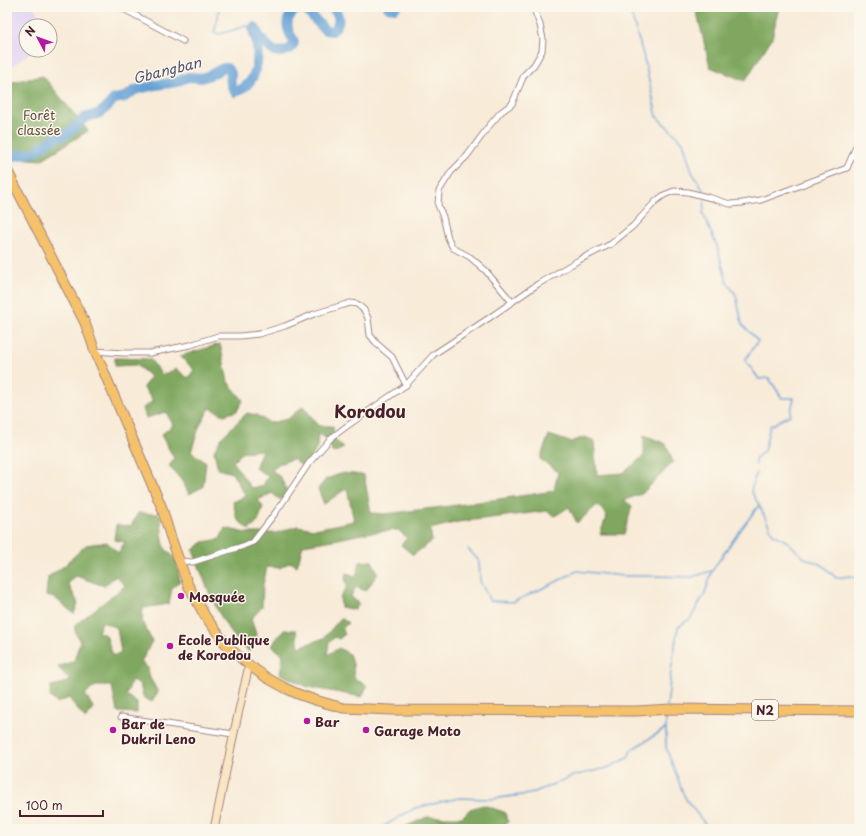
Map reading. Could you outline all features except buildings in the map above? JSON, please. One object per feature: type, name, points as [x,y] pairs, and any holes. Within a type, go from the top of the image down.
[{"type":"highway","name":"N2","points":[[8,173],[84,323],[162,508],[188,585],[205,616],[228,647],[267,678],[287,689],[315,700],[343,708],[392,710],[636,711],[671,709],[859,711]]},
{"type":"street","points":[[120,7],[183,41]]},
{"type":"street","points":[[512,302],[485,270],[470,257],[452,248],[448,238],[444,217],[438,205],[439,191],[451,172],[467,156],[489,126],[501,112],[512,104],[524,75],[534,65],[542,51],[543,39],[534,9]]},
{"type":"street","points":[[180,561],[194,562],[253,542],[276,512],[309,463],[331,438],[406,385],[434,354],[538,284],[579,260],[611,244],[634,226],[656,201],[664,195],[674,191],[688,192],[730,204],[761,200],[847,168],[857,144],[859,143]]},
{"type":"street","points":[[95,351],[150,353],[190,345],[218,336],[260,334],[314,314],[350,303],[357,304],[364,310],[368,318],[370,335],[392,358],[406,385]]},
{"type":"street","points":[[214,829],[233,734],[249,665]]},
{"type":"street","points":[[121,717],[233,734]]},
{"type":"shaded area","points":[[7,7],[34,7],[39,18],[18,18],[18,58],[23,58],[7,70]]},
{"type":"green space","points":[[694,7],[779,7],[772,38],[745,81],[710,67],[698,17]]},
{"type":"green space","name":"Forêt classée","points":[[43,76],[88,131],[41,160],[7,157],[7,83]]},
{"type":"green space","points":[[220,344],[228,382],[243,400],[237,411],[224,415],[210,408],[199,427],[191,452],[206,462],[203,487],[189,494],[180,479],[169,467],[174,458],[161,435],[173,425],[166,412],[146,418],[143,408],[153,401],[143,387],[151,377],[136,365],[115,366],[115,358],[150,359],[162,375],[176,369],[188,378],[194,370],[180,356]]},
{"type":"green space","points":[[303,406],[319,426],[333,426],[334,439],[344,448],[333,453],[326,438],[318,434],[317,447],[309,463],[303,467],[293,459],[278,464],[272,470],[281,478],[288,493],[280,500],[272,493],[258,500],[263,507],[258,522],[249,530],[237,519],[233,502],[246,496],[232,473],[218,469],[214,451],[222,437],[247,413],[256,415],[270,423],[288,419]],"holes":[[[262,450],[255,468],[268,476],[263,486],[251,488],[233,462],[243,452]]]},
{"type":"green space","points":[[549,435],[570,442],[585,437],[594,441],[597,475],[623,473],[644,456],[644,435],[666,444],[673,462],[642,494],[624,500],[632,506],[624,534],[600,534],[607,515],[597,505],[577,523],[569,507],[555,516],[547,511],[458,522],[430,529],[432,541],[413,555],[401,545],[407,538],[398,530],[366,533],[303,545],[297,566],[290,562],[280,568],[267,567],[263,585],[262,607],[251,619],[258,640],[249,652],[236,639],[216,607],[193,550],[203,542],[220,539],[225,528],[246,533],[276,533],[297,526],[315,529],[354,521],[347,488],[324,504],[318,489],[326,479],[343,473],[364,475],[371,513],[385,514],[554,491],[558,472],[540,459]]},
{"type":"green space","points":[[138,513],[160,514],[164,547],[176,559],[180,581],[172,588],[169,604],[143,608],[142,621],[152,641],[141,662],[148,668],[150,678],[158,692],[152,702],[143,697],[140,684],[132,680],[126,695],[137,703],[137,713],[117,712],[112,686],[96,686],[85,694],[94,709],[85,719],[69,698],[57,703],[50,697],[51,686],[70,681],[58,667],[74,661],[80,642],[75,631],[75,625],[125,586],[116,576],[104,586],[76,576],[68,584],[78,603],[74,614],[55,598],[46,596],[48,577],[64,566],[86,545],[107,542],[118,553],[125,542],[114,540],[116,525],[131,526]],"holes":[[[102,622],[117,628],[121,652],[113,656],[106,635],[98,632]]]},
{"type":"green space","points":[[372,561],[378,573],[366,591],[356,587],[351,596],[359,604],[355,610],[341,607],[340,598],[347,587],[345,578],[347,573],[356,576],[360,562]]},
{"type":"green space","points":[[341,618],[348,623],[342,629],[345,634],[339,639],[335,637],[329,643],[327,655],[339,648],[349,654],[353,664],[354,678],[367,686],[362,697],[308,687],[280,674],[283,655],[272,646],[284,630],[296,630],[299,647],[324,638]]},
{"type":"green space","points":[[483,805],[504,812],[509,822],[494,829],[400,829],[427,817],[462,817],[470,809]]},
{"type":"waterway","points":[[219,7],[214,33],[220,34],[246,26],[253,28]]},
{"type":"waterway","name":"Gbangban","points":[[7,157],[33,153],[53,139],[65,135],[76,127],[84,118],[100,113],[114,99],[125,97],[135,90],[176,82],[188,77],[201,78],[223,68],[227,68],[231,73],[231,83],[235,92],[240,90],[251,80],[256,69],[258,51],[253,30],[254,27],[262,40],[271,49],[281,52],[291,48],[294,42],[288,30],[288,21],[291,14],[302,8],[307,11],[325,30],[332,31],[337,25],[339,19],[337,13],[331,7]]},
{"type":"waterway","name":"Gbangban","points":[[388,7],[396,7]]},
{"type":"waterway","points":[[629,7],[643,54],[657,117],[683,142],[692,172],[706,195]]},
{"type":"waterway","points":[[705,200],[703,214],[717,246],[727,282],[736,295],[742,324],[758,341],[745,360],[759,379],[769,378],[782,398],[794,398],[790,415],[770,426],[764,451],[755,459],[756,465]]},
{"type":"waterway","points":[[756,473],[751,491],[773,534],[788,542],[803,557],[824,566],[836,578],[850,576],[859,579]]},
{"type":"waterway","points":[[667,707],[678,627],[691,618],[705,593],[712,571],[759,505]]},
{"type":"waterway","points":[[468,549],[479,561],[480,581],[490,601],[513,602],[577,571],[624,576],[692,577],[711,571]]},
{"type":"waterway","points":[[666,712],[666,747],[687,801],[709,829]]},
{"type":"waterway","points":[[379,829],[415,808],[459,798],[490,799],[530,794],[573,776],[607,768],[628,758],[631,750],[665,729]]},
{"type":"place","name":"Mosquée","points":[[181,596]]},
{"type":"place","name":"Ecole Publique de Korodou","points":[[170,646]]},
{"type":"place","name":"Bar","points":[[307,721]]},
{"type":"place","name":"Bar de Dukril Leno","points":[[113,730]]},
{"type":"place","name":"Garage Moto","points":[[366,730]]},
{"type":"district","name":"Korodou","points":[[370,411]]}]
